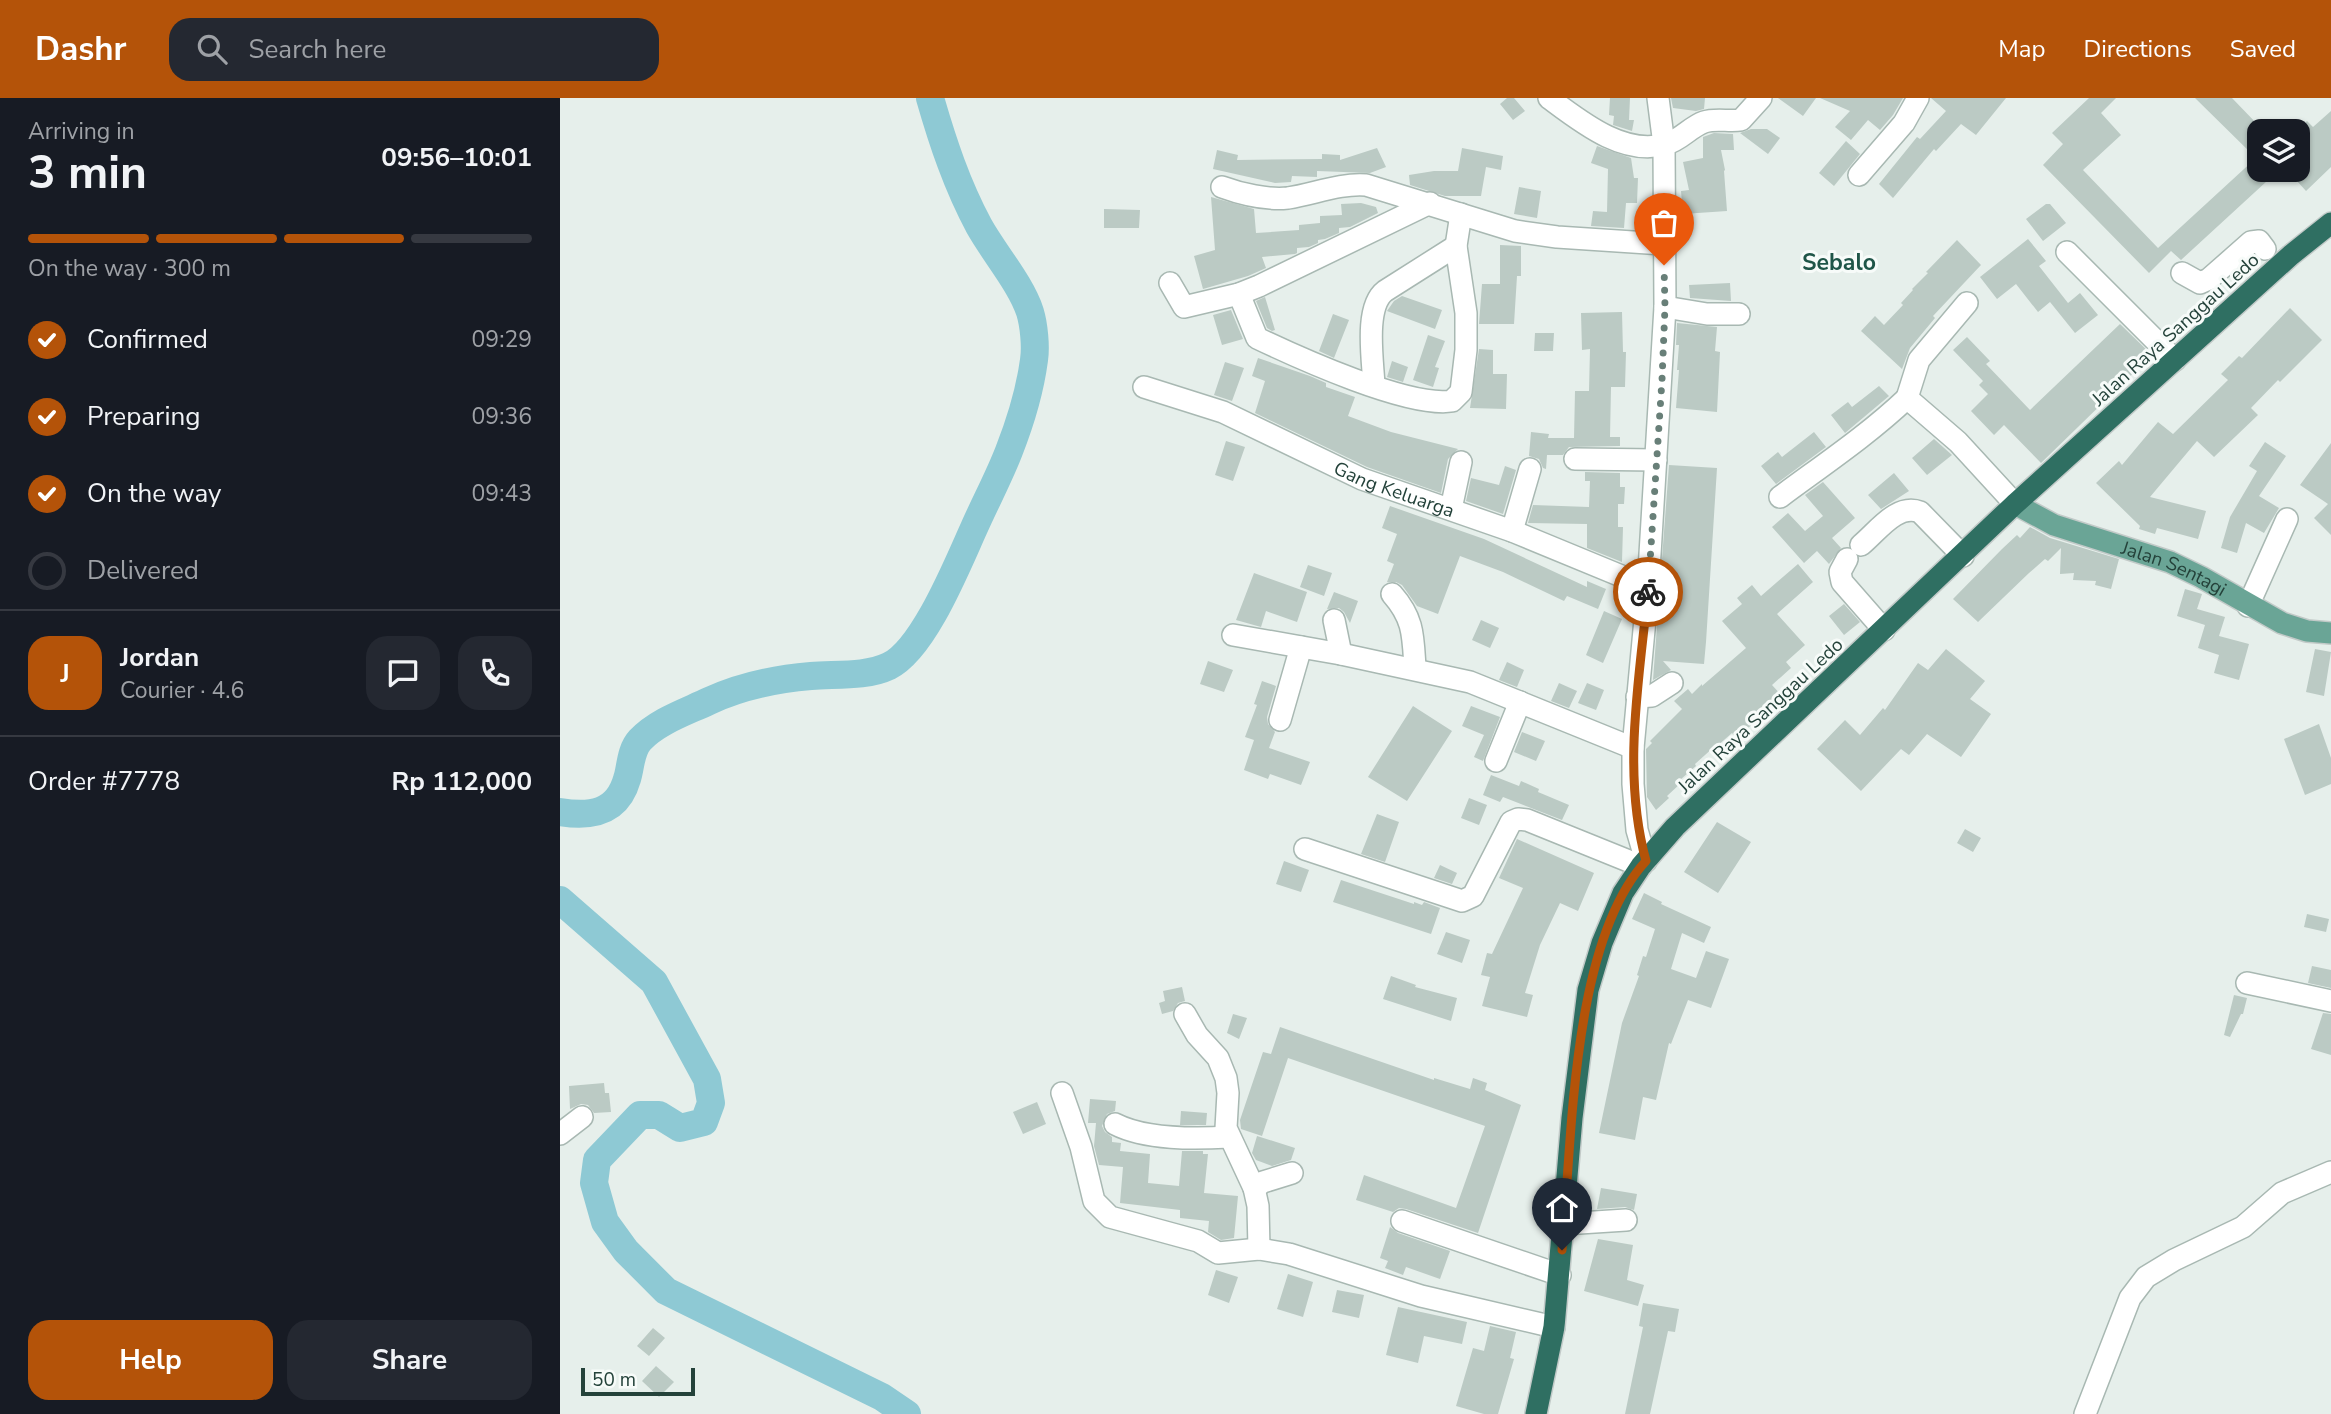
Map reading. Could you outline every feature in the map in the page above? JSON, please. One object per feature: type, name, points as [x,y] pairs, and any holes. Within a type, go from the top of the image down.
[{"type":"highway","name":"Jalan Raya Sanggau Ledo","points":[[1536,1414],[1554,1327],[1572,1118],[1588,990],[1615,910],[1643,864],[1675,827],[2015,504],[2175,360],[2271,258],[2331,223]]},
{"type":"main road","name":"Jalan Sentagi","points":[[2015,504],[2054,525],[2169,562],[2282,623],[2307,631],[2331,633]]},
{"type":"street","points":[[1549,98],[1606,136],[1644,146],[1664,145],[1704,122],[1741,120],[1761,98]]},
{"type":"street","points":[[1859,175],[1904,123],[1918,98]]},
{"type":"street","points":[[1305,849],[1462,901],[1473,896],[1511,822],[1518,819],[1527,820],[1643,864],[1635,814],[1633,748],[1648,587],[1665,307],[1664,145],[1659,106]]},
{"type":"street","points":[[1659,106],[1688,133]]},
{"type":"street","points":[[1222,187],[1236,192],[1285,198],[1361,184],[1528,233],[1663,244]]},
{"type":"street","points":[[1170,283],[1184,307],[1239,294],[1430,203]]},
{"type":"street","points":[[1239,294],[1257,338],[1374,386],[1420,399],[1452,401],[1459,396],[1467,333],[1456,246],[1461,214]]},
{"type":"street","points":[[2182,273],[2200,283],[2209,279],[2251,242],[2259,241],[2271,258]]},
{"type":"street","points":[[1374,386],[1372,341],[1376,300],[1397,283],[1456,246]]},
{"type":"street","points":[[2067,252],[2175,360]]},
{"type":"street","points":[[1780,497],[1845,450],[1907,398],[1919,360],[1967,303]]},
{"type":"street","points":[[1665,307],[1707,314],[1739,314]]},
{"type":"street","name":"Gang Keluarga","points":[[1144,387],[1223,412],[1362,478],[1512,531],[1648,587]]},
{"type":"street","points":[[1907,398],[1958,442],[2015,504]]},
{"type":"street","points":[[1575,460],[1656,460]]},
{"type":"street","points":[[1451,509],[1461,463]]},
{"type":"street","points":[[1512,531],[1531,469]]},
{"type":"street","points":[[1884,630],[1842,582],[1840,572],[1854,552],[1897,513],[1911,508],[1920,512],[1963,556]]},
{"type":"street","points":[[2248,606],[2287,519]]},
{"type":"street","points":[[1392,594],[1404,607],[1411,624],[1415,668]]},
{"type":"street","points":[[1334,621],[1341,654]]},
{"type":"street","points":[[1233,635],[1415,668],[1470,682],[1633,748]]},
{"type":"street","points":[[1280,720],[1301,647]]},
{"type":"street","points":[[1637,697],[1652,696],[1672,683]]},
{"type":"street","points":[[1496,761],[1520,702]]},
{"type":"street","points":[[2247,983],[2331,1001]]},
{"type":"street","points":[[1185,1014],[1197,1035],[1218,1058],[1228,1085],[1226,1123],[1254,1188],[1258,1206],[1259,1249]]},
{"type":"street","points":[[1062,1093],[1081,1147],[1094,1202],[1111,1217],[1198,1241],[1218,1253],[1259,1249],[1289,1254],[1421,1296],[1554,1327]]},
{"type":"street","points":[[560,1134],[582,1117]]},
{"type":"street","points":[[1115,1124],[1128,1130],[1177,1137],[1230,1137]]},
{"type":"street","points":[[2085,1414],[2130,1298],[2146,1277],[2174,1260],[2243,1227],[2282,1193],[2331,1172]]},
{"type":"street","points":[[1254,1188],[1263,1182],[1292,1173]]},
{"type":"street","points":[[1564,1224],[1626,1220]]},
{"type":"street","points":[[1402,1221],[1560,1275]]},
{"type":"building","points":[[1507,98],[1514,98],[1525,111],[1513,120],[1500,104]]},
{"type":"building","points":[[1610,98],[1630,98],[1629,120],[1634,120],[1632,131],[1613,125],[1614,116],[1609,115]]},
{"type":"building","points":[[1671,98],[1705,98],[1704,109],[1696,111],[1673,108]]},
{"type":"building","points":[[1778,98],[1816,98],[1803,116]]},
{"type":"building","points":[[1820,98],[1903,98],[1880,130],[1868,120],[1851,140],[1835,127],[1850,111]]},
{"type":"building","points":[[1931,98],[2006,98],[1976,135],[1961,124],[1936,151],[1934,149],[1893,198],[1879,184],[1917,137],[1920,139],[1946,111]]},
{"type":"building","points":[[2089,98],[2116,98],[2101,113],[2121,135],[2083,170],[2158,248],[2247,166],[2247,182],[2266,182],[2181,260],[2171,251],[2149,273],[2043,165],[2063,144],[2052,133]]},
{"type":"building","points":[[2195,98],[2232,98],[2252,119],[2247,119],[2247,149]]},
{"type":"building","points":[[2331,111],[2331,167],[2306,191],[2298,182],[2310,182],[2310,124],[2313,127]]},
{"type":"building","points":[[1751,129],[1767,129],[1780,138],[1768,154],[1740,133]]},
{"type":"building","points":[[1714,133],[1733,134],[1734,150],[1721,150],[1727,211],[1683,214],[1681,191],[1689,190],[1683,162],[1703,158],[1703,137]]},
{"type":"building","points":[[1846,141],[1860,154],[1834,186],[1819,173]]},
{"type":"building","points":[[1597,146],[1631,158],[1634,178],[1638,178],[1637,203],[1626,203],[1624,228],[1591,226],[1593,211],[1607,212],[1608,169],[1591,163]]},
{"type":"building","points":[[1377,148],[1386,167],[1370,173],[1317,171],[1317,177],[1292,176],[1291,182],[1275,183],[1213,169],[1217,150],[1238,155],[1237,160],[1322,159],[1322,154],[1340,155],[1340,160]]},
{"type":"building","points":[[1462,148],[1503,156],[1501,170],[1486,167],[1481,196],[1445,196],[1410,185],[1409,175],[1458,171]]},
{"type":"building","points":[[1519,187],[1541,191],[1537,218],[1514,214]]},
{"type":"building","points":[[1211,197],[1254,209],[1256,233],[1299,230],[1299,225],[1320,223],[1320,216],[1342,215],[1341,204],[1361,203],[1376,207],[1378,213],[1350,227],[1339,228],[1339,233],[1318,240],[1318,243],[1309,247],[1297,248],[1295,254],[1262,257],[1266,268],[1248,276],[1203,289],[1194,256],[1215,250]]},
{"type":"building","points":[[2046,204],[2050,204],[2066,223],[2043,241],[2026,219]]},
{"type":"building","points":[[1104,209],[1140,210],[1139,228],[1104,228]]},
{"type":"building","points":[[2028,239],[2046,261],[2039,266],[2068,303],[2080,293],[2098,315],[2075,333],[2050,302],[2038,312],[2016,284],[1997,299],[1980,277]]},
{"type":"building","points":[[1957,240],[1981,265],[1933,316],[1935,318],[1910,348],[1902,369],[1861,331],[1875,316],[1884,325],[1903,305],[1901,303],[1928,273],[1926,272]]},
{"type":"building","points":[[1500,245],[1521,246],[1521,276],[1517,276],[1514,324],[1479,324],[1482,284],[1500,284]]},
{"type":"building","points":[[1730,283],[1731,301],[1690,298],[1689,285]]},
{"type":"building","points":[[1402,296],[1442,310],[1435,329],[1387,311],[1394,301]]},
{"type":"building","points":[[1265,297],[1275,330],[1272,331],[1267,328],[1256,301]]},
{"type":"building","points":[[2290,308],[2322,340],[2251,408],[2258,415],[2214,457],[2197,441],[2150,497],[2206,511],[2198,539],[2157,528],[2155,534],[2139,529],[2140,526],[2096,483],[2119,461],[2122,465],[2158,422],[2173,434],[2228,380],[2221,374],[2239,356],[2242,358]]},
{"type":"building","points":[[1231,310],[1243,339],[1222,345],[1213,315]]},
{"type":"building","points":[[1622,312],[1623,352],[1626,352],[1625,387],[1611,387],[1610,437],[1620,437],[1620,446],[1569,447],[1563,455],[1547,455],[1546,469],[1543,468],[1539,459],[1529,456],[1531,432],[1549,434],[1548,438],[1574,438],[1575,391],[1589,391],[1590,349],[1582,350],[1581,313]]},
{"type":"building","points":[[1333,314],[1349,320],[1334,358],[1319,351]]},
{"type":"building","points":[[1677,323],[1717,327],[1715,351],[1720,352],[1717,412],[1676,408],[1679,370]]},
{"type":"building","points":[[2120,324],[2152,355],[2041,463],[2004,425],[1994,435],[1971,411],[1988,394],[1979,385],[1983,381],[1953,350],[1967,337],[1990,361],[1986,364],[2030,410]]},
{"type":"building","points":[[1535,333],[1554,333],[1553,351],[1534,351]]},
{"type":"building","points":[[1428,335],[1445,341],[1435,367],[1439,368],[1433,387],[1413,380]]},
{"type":"building","points":[[1479,349],[1493,350],[1493,374],[1507,374],[1506,409],[1470,408]]},
{"type":"building","points":[[1258,358],[1310,376],[1326,383],[1326,387],[1355,397],[1348,416],[1391,432],[1458,449],[1448,459],[1441,493],[1367,467],[1255,413],[1265,381],[1252,376]]},
{"type":"building","points":[[1392,361],[1408,367],[1403,382],[1387,377]]},
{"type":"building","points":[[1225,362],[1244,368],[1232,401],[1214,395]]},
{"type":"building","points":[[1879,386],[1889,396],[1845,433],[1831,415],[1848,402],[1852,407]]},
{"type":"building","points":[[1814,432],[1826,447],[1776,484],[1761,466],[1778,452],[1782,457]]},
{"type":"building","points":[[1934,439],[1952,455],[1927,475],[1912,458]]},
{"type":"building","points":[[1226,441],[1245,447],[1233,481],[1215,475]]},
{"type":"building","points":[[2265,442],[2286,456],[2259,496],[2279,508],[2264,533],[2246,523],[2237,553],[2221,548],[2230,517],[2257,471],[2249,466]]},
{"type":"building","points":[[2331,443],[2331,535],[2314,518],[2328,504],[2300,485]]},
{"type":"building","points":[[1669,465],[1717,468],[1706,642],[1704,664],[1663,661],[1671,670],[1653,680]]},
{"type":"building","points":[[1505,466],[1516,470],[1503,514],[1466,501],[1471,478],[1499,485]]},
{"type":"building","points":[[1585,472],[1620,473],[1620,487],[1625,487],[1624,504],[1618,504],[1618,527],[1623,527],[1622,562],[1587,548],[1587,524],[1528,523],[1533,505],[1589,507],[1590,481],[1585,481]]},
{"type":"building","points":[[1894,473],[1909,491],[1881,509],[1868,495]]},
{"type":"building","points":[[1823,482],[1855,518],[1832,538],[1841,548],[1829,564],[1817,551],[1804,563],[1772,527],[1788,513],[1805,531],[1823,516],[1805,495]]},
{"type":"building","points":[[1390,506],[1484,539],[1587,587],[1587,581],[1606,589],[1598,609],[1567,596],[1564,601],[1503,572],[1460,556],[1438,614],[1417,606],[1402,585],[1387,582],[1394,564],[1387,561],[1397,534],[1382,528]]},
{"type":"building","points":[[2030,527],[2050,538],[2119,559],[2111,589],[2095,585],[2096,581],[2073,580],[2074,573],[2060,574],[2061,548],[2048,561],[2045,559],[2029,573],[1978,622],[1953,599],[2002,549],[2017,535],[2020,538]]},
{"type":"building","points":[[1798,564],[1813,582],[1777,614],[1805,645],[1786,662],[1791,668],[1772,685],[1784,698],[1736,738],[1732,733],[1715,746],[1680,780],[1682,782],[1656,810],[1647,797],[1646,749],[1652,743],[1650,741],[1682,709],[1674,701],[1688,689],[1692,694],[1746,648],[1722,621],[1742,604],[1737,598],[1752,585],[1761,596]]},
{"type":"building","points":[[1308,565],[1332,573],[1324,596],[1300,587]]},
{"type":"building","points":[[1254,573],[1307,592],[1297,622],[1266,611],[1261,627],[1236,620]]},
{"type":"building","points":[[2185,589],[2202,594],[2197,609],[2225,617],[2219,636],[2249,644],[2239,680],[2214,673],[2219,655],[2198,648],[2205,625],[2177,616]]},
{"type":"building","points":[[1334,592],[1358,601],[1350,623],[1339,608],[1327,609]]},
{"type":"building","points":[[1844,604],[1860,622],[1844,635],[1829,616]]},
{"type":"building","points":[[1604,611],[1622,619],[1603,663],[1586,655]]},
{"type":"building","points":[[1481,620],[1499,628],[1490,648],[1472,640]]},
{"type":"building","points":[[1946,649],[1985,681],[1970,699],[1991,714],[1961,757],[1927,734],[1909,755],[1901,749],[1861,791],[1817,749],[1845,720],[1860,735],[1883,708],[1885,710],[1918,663],[1928,670]]},
{"type":"building","points":[[2315,649],[2331,652],[2324,696],[2306,692]]},
{"type":"building","points":[[1208,661],[1233,670],[1224,692],[1200,684]]},
{"type":"building","points":[[1507,662],[1524,670],[1517,687],[1499,680]]},
{"type":"building","points":[[1262,681],[1276,686],[1267,717],[1268,724],[1275,732],[1269,748],[1310,762],[1301,785],[1270,774],[1268,779],[1244,770],[1254,740],[1245,737],[1257,705],[1254,704]]},
{"type":"building","points":[[1559,683],[1577,691],[1569,708],[1551,701]]},
{"type":"building","points":[[1587,683],[1604,690],[1596,710],[1578,703]]},
{"type":"building","points":[[1413,706],[1452,731],[1407,801],[1368,777]]},
{"type":"building","points":[[1471,706],[1500,717],[1483,761],[1474,757],[1484,735],[1462,726]]},
{"type":"building","points":[[2319,724],[2331,758],[2331,784],[2305,795],[2284,739]]},
{"type":"building","points":[[1522,732],[1545,741],[1536,761],[1514,752]]},
{"type":"building","points":[[1491,775],[1519,786],[1521,781],[1539,789],[1538,792],[1569,805],[1562,820],[1503,797],[1500,802],[1483,795]]},
{"type":"building","points":[[1469,798],[1487,805],[1479,825],[1461,818]]},
{"type":"building","points":[[1377,814],[1399,822],[1385,862],[1361,854]]},
{"type":"building","points":[[1717,822],[1751,842],[1718,893],[1684,872]]},
{"type":"building","points":[[1965,829],[1981,838],[1973,852],[1957,843]]},
{"type":"building","points":[[1517,839],[1594,873],[1578,911],[1560,903],[1540,945],[1525,993],[1533,995],[1527,1017],[1482,1006],[1490,977],[1481,975],[1487,953],[1492,954],[1523,888],[1499,878]]},
{"type":"building","points":[[1284,861],[1309,870],[1301,892],[1276,884]]},
{"type":"building","points":[[1440,865],[1457,873],[1452,884],[1434,878]]},
{"type":"building","points":[[1341,880],[1414,904],[1422,905],[1424,902],[1440,908],[1431,934],[1333,902]]},
{"type":"building","points":[[1644,893],[1662,902],[1661,904],[1711,927],[1704,943],[1682,933],[1671,969],[1696,978],[1706,951],[1729,959],[1711,1008],[1688,1000],[1671,1044],[1669,1043],[1656,1100],[1643,1097],[1635,1140],[1599,1133],[1622,1023],[1639,976],[1637,975],[1643,956],[1646,957],[1655,929],[1632,919]]},
{"type":"building","points":[[2307,914],[2329,919],[2326,932],[2304,927]]},
{"type":"building","points":[[1446,932],[1470,940],[1462,963],[1437,954]]},
{"type":"building","points":[[2312,966],[2331,970],[2331,988],[2308,983]]},
{"type":"building","points":[[1391,976],[1416,985],[1415,987],[1457,998],[1451,1021],[1383,999]]},
{"type":"building","points":[[1182,987],[1185,1001],[1178,1003],[1173,1011],[1162,1014],[1159,1003],[1165,1001],[1163,991]]},
{"type":"building","points":[[2234,995],[2247,998],[2243,1014],[2230,1037],[2224,1035]]},
{"type":"building","points":[[2323,1013],[2331,1014],[2331,1055],[2311,1049]]},
{"type":"building","points":[[1233,1014],[1247,1018],[1239,1039],[1227,1033]]},
{"type":"building","points":[[1280,1027],[1434,1080],[1470,1089],[1473,1078],[1487,1083],[1485,1090],[1521,1105],[1478,1233],[1406,1209],[1399,1208],[1393,1212],[1356,1200],[1364,1175],[1456,1208],[1485,1126],[1288,1058],[1262,1136],[1241,1129],[1240,1120],[1263,1052],[1271,1054]]},
{"type":"building","points":[[604,1083],[605,1093],[609,1093],[611,1112],[594,1113],[588,1105],[581,1104],[570,1109],[569,1086]]},
{"type":"building","points":[[1090,1099],[1116,1101],[1115,1111],[1107,1114],[1102,1126],[1112,1137],[1112,1142],[1121,1143],[1120,1151],[1150,1154],[1148,1183],[1179,1186],[1182,1151],[1203,1151],[1203,1154],[1208,1154],[1204,1193],[1238,1196],[1234,1238],[1221,1240],[1208,1232],[1209,1221],[1180,1218],[1180,1210],[1120,1203],[1123,1167],[1099,1165],[1094,1146],[1096,1123],[1088,1123]]},
{"type":"building","points":[[1037,1102],[1046,1124],[1023,1134],[1013,1112]]},
{"type":"building","points":[[1181,1111],[1207,1113],[1206,1125],[1180,1125]]},
{"type":"building","points":[[1257,1136],[1295,1148],[1291,1160],[1272,1166],[1256,1160],[1252,1153]]},
{"type":"building","points":[[1601,1188],[1637,1194],[1634,1210],[1625,1207],[1597,1209]]},
{"type":"building","points":[[1390,1227],[1398,1233],[1450,1251],[1440,1279],[1406,1267],[1403,1275],[1385,1268],[1388,1261],[1380,1258]]},
{"type":"building","points":[[1598,1239],[1633,1245],[1627,1280],[1644,1285],[1638,1306],[1584,1291]]},
{"type":"building","points":[[1216,1270],[1238,1277],[1229,1303],[1208,1295]]},
{"type":"building","points":[[1288,1274],[1313,1282],[1303,1317],[1277,1309]]},
{"type":"building","points":[[1337,1290],[1364,1295],[1359,1318],[1332,1312]]},
{"type":"building","points":[[1643,1303],[1679,1309],[1675,1332],[1668,1331],[1650,1414],[1625,1414],[1643,1327],[1639,1326]]},
{"type":"building","points":[[1398,1307],[1467,1322],[1462,1344],[1424,1336],[1418,1363],[1386,1355]]},
{"type":"building","points":[[1490,1326],[1516,1332],[1510,1358],[1514,1359],[1498,1414],[1484,1414],[1456,1406],[1473,1348],[1484,1351]]},
{"type":"building","points":[[653,1328],[665,1338],[649,1356],[637,1346]]},
{"type":"building","points":[[656,1366],[674,1382],[659,1397],[642,1381]]},
{"type":"waterway","points":[[560,812],[592,813],[609,806],[617,800],[622,791],[640,740],[664,722],[709,701],[733,691],[771,681],[861,673],[889,666],[902,657],[915,642],[939,604],[1013,440],[1027,395],[1035,349],[1033,323],[1026,301],[971,211],[951,164],[930,98]]},
{"type":"waterway","points":[[560,900],[654,982],[707,1079],[711,1103],[704,1122],[680,1128],[659,1115],[640,1115],[597,1160],[594,1183],[605,1222],[626,1251],[666,1291],[882,1397],[907,1414]]},
{"type":"way so far","points":[[1648,592],[1662,380],[1664,265]]},
{"type":"district","name":"Sebalo","points":[[1839,262]]},
{"type":"route","points":[[1562,1250],[1572,1118],[1588,990],[1615,910],[1630,881],[1646,861],[1635,814],[1633,748],[1648,592]]}]
